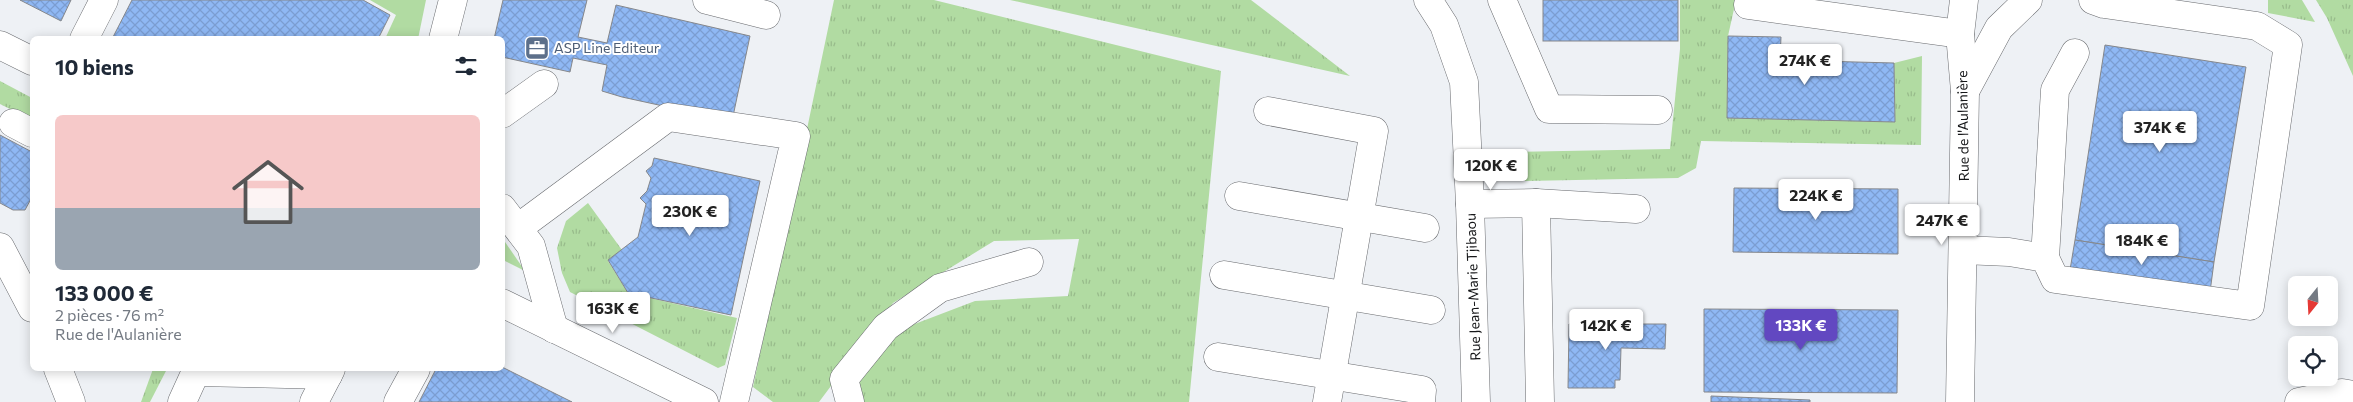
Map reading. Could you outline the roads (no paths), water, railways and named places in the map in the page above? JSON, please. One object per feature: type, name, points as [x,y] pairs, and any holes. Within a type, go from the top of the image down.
[{"type":"street","points":[[86,36],[104,0]]},
{"type":"street","points":[[444,36],[453,0]]},
{"type":"street","points":[[707,0],[766,16]]},
{"type":"street","name":"Rue Jean-Marie Tjibaou","points":[[1428,0],[1444,26],[1464,82],[1476,402]]},
{"type":"street","points":[[1502,0],[1550,110],[1658,110]]},
{"type":"street","name":"Rue de l'Aulanière","points":[[1960,402],[1965,91],[1960,34],[1964,0]]},
{"type":"street","points":[[1965,91],[1999,28],[2028,0]]},
{"type":"street","points":[[2075,53],[2055,90],[2046,258],[2055,280],[2250,306],[2288,44],[2257,26],[2104,4],[2093,0]]},
{"type":"street","points":[[1748,5],[1960,34]]},
{"type":"street","points":[[0,45],[30,60]]},
{"type":"street","points":[[505,112],[544,84]]},
{"type":"street","points":[[1268,110],[1374,131],[1327,402]]},
{"type":"street","points":[[554,329],[531,246],[510,218],[668,117],[796,136],[734,402]]},
{"type":"street","points":[[1239,196],[1425,228]]},
{"type":"street","points":[[1536,203],[1540,402]]},
{"type":"street","points":[[1470,204],[1536,203],[1636,209]]},
{"type":"street","points":[[0,246],[30,302]]},
{"type":"street","points":[[1963,250],[2009,252],[2046,258]]},
{"type":"street","points":[[850,402],[844,379],[886,327],[940,288],[1029,262]]},
{"type":"street","points":[[1224,275],[1431,310]]},
{"type":"street","points":[[505,305],[554,329],[662,393],[704,402]]},
{"type":"street","points":[[1218,357],[1422,390],[1421,402]]},
{"type":"street","points":[[59,371],[71,402]]},
{"type":"street","points":[[182,402],[196,371]]},
{"type":"street","points":[[263,371],[330,372],[314,402]]},
{"type":"street","points":[[398,402],[415,371]]},
{"type":"street","points":[[2299,402],[2342,393],[2353,395]]},
{"type":"place","name":"ASP Line Editeur","points":[[537,48]]}]
